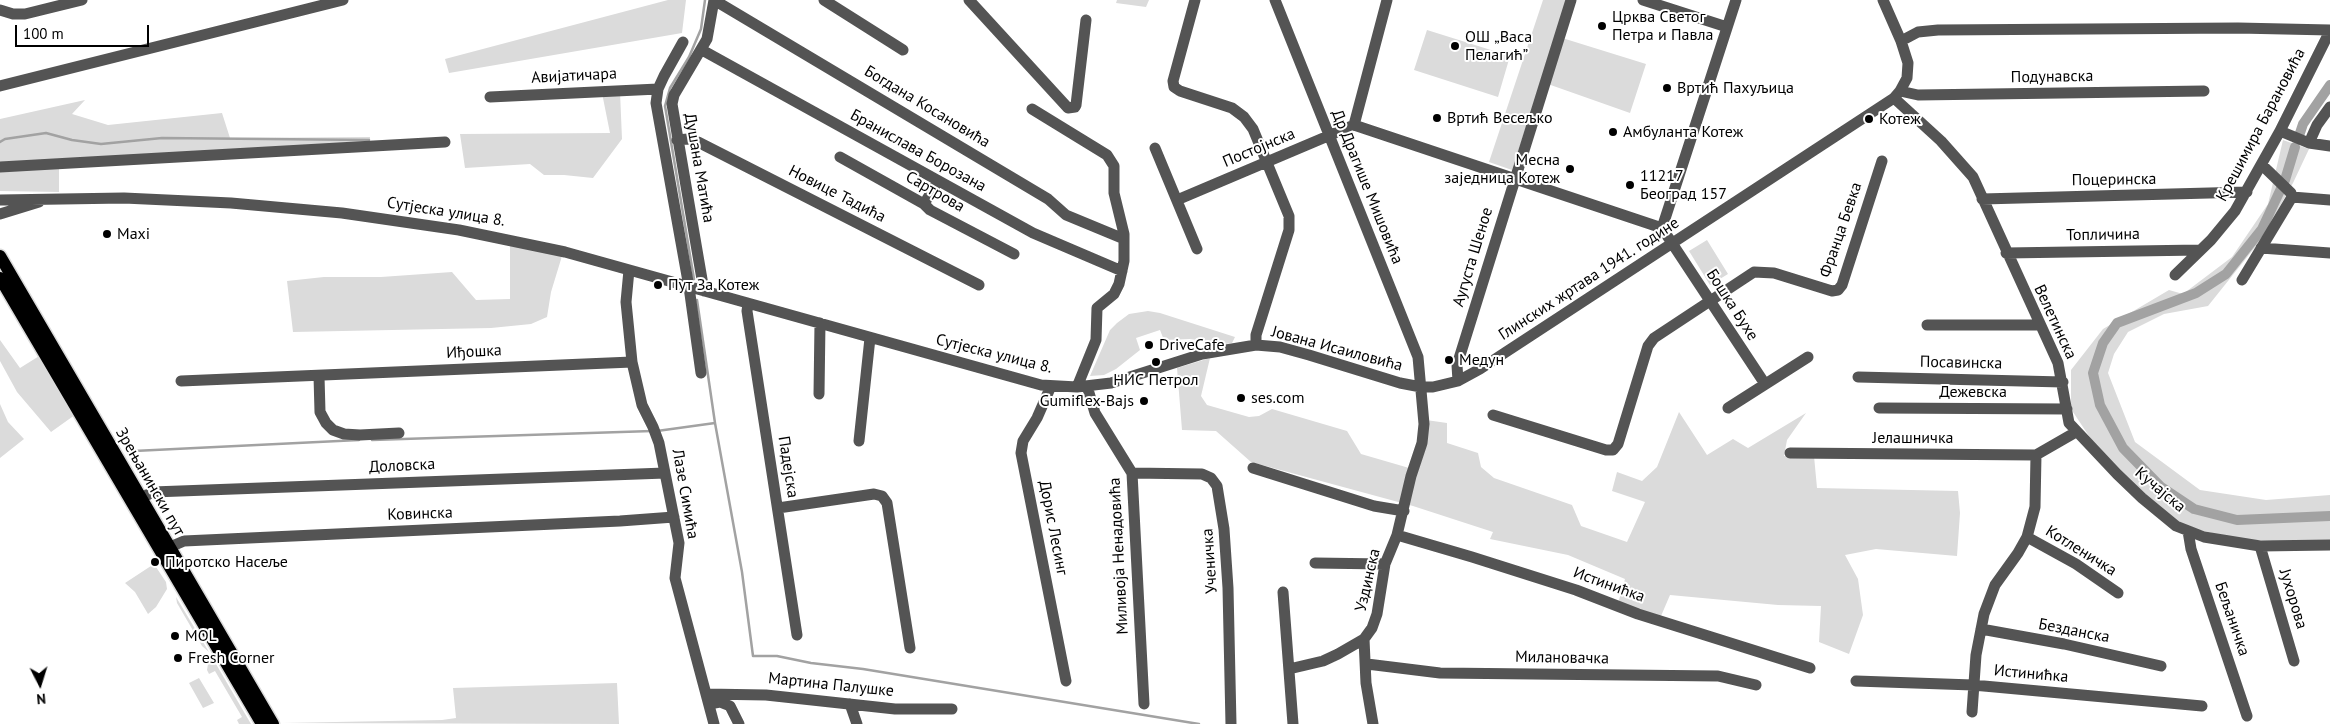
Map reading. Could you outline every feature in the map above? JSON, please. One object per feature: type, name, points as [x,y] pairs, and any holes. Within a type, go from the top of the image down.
[{"type":"main road","name":"Зрењанински пут","points":[[0,256],[273,724]]},
{"type":"main road","name":"Зрењанински пут","points":[[0,278],[262,724]]},
{"type":"street","points":[[0,10],[13,14],[25,14],[82,0]]},
{"type":"street","points":[[0,86],[343,0]]},
{"type":"street","name":"Душана Матића","points":[[704,291],[672,109],[674,95],[702,50],[710,30],[714,0]]},
{"type":"street","name":"Богдана Косановића","points":[[714,0],[1048,198],[1066,215],[1124,239]]},
{"type":"street","points":[[824,0],[903,50]]},
{"type":"street","points":[[970,0],[1068,108],[1075,107],[1076,105],[1086,20]]},
{"type":"street","name":"Јована Исаиловића","points":[[1195,0],[1173,81],[1174,87],[1180,91],[1238,112],[1252,128],[1290,223],[1256,335],[1256,345],[1290,350],[1400,383],[1421,387]]},
{"type":"street","name":"Др Драгише Мишовића","points":[[1275,0],[1418,357],[1421,387]]},
{"type":"street","points":[[1387,0],[1354,125],[1662,228],[1736,0]]},
{"type":"street","name":"Аугуста Шеное","points":[[1458,381],[1457,365],[1571,0]]},
{"type":"street","points":[[1643,0],[1727,27]]},
{"type":"street","points":[[1883,0],[1907,56],[1908,70],[1897,94]]},
{"type":"street","points":[[1901,41],[1918,32],[1946,30],[2238,28],[2330,30]]},
{"type":"street","name":"Крешимира Барановића","points":[[2175,275],[2224,226],[2247,192],[2327,44],[2330,30]]},
{"type":"street","points":[[683,42],[656,96],[689,287],[701,373]]},
{"type":"street","name":"Бранислава Борозана","points":[[702,50],[1043,238],[1122,271]]},
{"type":"street","name":"Авијатичара","points":[[490,97],[658,89]]},
{"type":"street","name":"Подунавска","points":[[1897,94],[2204,91]]},
{"type":"street","name":"Велетинска","points":[[1897,94],[1965,165],[1973,177],[2006,253],[2058,363],[2069,423],[2076,432]]},
{"type":"street","name":"Глинских жртава 1941. године","points":[[1421,387],[1440,386],[1458,381],[1673,243],[1897,94]]},
{"type":"street","points":[[2309,143],[2317,125],[2330,107]]},
{"type":"street","points":[[1032,109],[1110,158],[1114,170],[1116,202],[1124,239],[1125,257],[1114,294],[1097,308],[1096,340],[1082,387]]},
{"type":"street","name":"Постојнска","points":[[1177,200],[1354,125]]},
{"type":"street","points":[[2280,131],[2309,143],[2330,146]]},
{"type":"street","name":"Новице Тадића","points":[[677,140],[688,139],[698,142],[979,285]]},
{"type":"street","points":[[0,167],[445,142]]},
{"type":"street","points":[[1155,148],[1197,249]]},
{"type":"street","name":"Сартрова","points":[[840,157],[924,204],[930,210],[1014,254]]},
{"type":"street","name":"Франца Бевка","points":[[1708,300],[1754,272],[1774,274],[1832,291],[1838,290],[1842,286],[1882,161]]},
{"type":"street","points":[[2262,165],[2292,197],[2330,200]]},
{"type":"street","points":[[924,204],[938,181]]},
{"type":"street","name":"Поцеринска","points":[[1982,199],[2247,192]]},
{"type":"street","points":[[2242,280],[2292,197]]},
{"type":"street","name":"Сутјеска улица 8.","points":[[0,200],[57,199],[214,202],[342,212],[513,240],[565,252],[1018,379],[1051,386],[1082,387],[1138,376],[1202,354],[1256,345]]},
{"type":"street","name":"Сутјеска улица 8.","points":[[0,214],[26,205],[57,199]]},
{"type":"street","name":"Бошка Бухе","points":[[1662,228],[1765,384]]},
{"type":"street","points":[[2261,248],[2330,253]]},
{"type":"street","name":"Топличина","points":[[2006,253],[2200,250]]},
{"type":"street","name":"Лазе Симића","points":[[629,270],[626,302],[632,362],[642,405],[656,434],[665,473],[679,543],[675,578],[714,724]]},
{"type":"street","points":[[1493,415],[1606,450],[1613,450],[1618,444],[1648,346],[1654,338],[1708,300]]},
{"type":"street","name":"Падејска","points":[[748,304],[746,311],[797,635]]},
{"type":"street","points":[[819,394],[820,324]]},
{"type":"street","points":[[1927,325],[2039,325]]},
{"type":"street","points":[[859,441],[870,338]]},
{"type":"street","points":[[1728,408],[1808,357]]},
{"type":"street","name":"Иђошка","points":[[181,380],[632,362]]},
{"type":"street","points":[[318,376],[320,412],[326,423],[334,430],[344,434],[360,435],[399,433]]},
{"type":"street","name":"Посавинска","points":[[1858,377],[2063,382]]},
{"type":"street","name":"Дорис Лесинг","points":[[1051,386],[1037,418],[1023,441],[1021,453],[1066,681]]},
{"type":"street","name":"Миливоја Ненадовића","points":[[1082,387],[1132,473],[1144,704]]},
{"type":"street","name":"Уздинска","points":[[1364,639],[1375,621],[1385,564],[1397,535],[1424,432],[1421,387]]},
{"type":"street","name":"Дежевска","points":[[1879,408],[2067,409]]},
{"type":"street","points":[[1972,712],[1973,685],[1981,629],[1988,600],[1995,585],[2027,537],[2035,507],[2036,455],[2076,432]]},
{"type":"street","name":"Кучајска","points":[[2076,432],[2142,498],[2176,526],[2221,541],[2260,546],[2330,545]]},
{"type":"street","name":"Јелашничка","points":[[1790,453],[2036,455]]},
{"type":"street","points":[[1254,468],[1374,506],[1404,511]]},
{"type":"street","name":"Доловска","points":[[141,498],[153,492],[665,473]]},
{"type":"street","name":"Ученичка","points":[[1132,473],[1202,474],[1211,478],[1217,486],[1224,529],[1228,588],[1231,724]]},
{"type":"street","points":[[778,508],[874,494],[882,496],[887,503],[910,648]]},
{"type":"street","name":"Ковинска","points":[[170,548],[184,541],[620,522],[674,517]]},
{"type":"street","name":"Бељаничка","points":[[2188,531],[2191,549],[2247,716]]},
{"type":"street","name":"Истинићка","points":[[1397,535],[1576,590],[1646,616],[1810,668]]},
{"type":"street","name":"Котленичка","points":[[2027,537],[2076,564],[2118,593]]},
{"type":"street","name":"Јухорова","points":[[2260,546],[2294,661]]},
{"type":"street","points":[[1315,563],[1385,564]]},
{"type":"street","points":[[1283,592],[1293,724]]},
{"type":"street","name":"Безданска","points":[[1981,629],[2064,644],[2162,666]]},
{"type":"street","points":[[1289,670],[1323,661],[1353,647],[1364,639],[1367,664],[1366,683],[1373,724]]},
{"type":"street","name":"Милановачка","points":[[1367,664],[1440,673],[1718,676],[1756,685]]},
{"type":"street","name":"Истинићка","points":[[1856,681],[1973,685],[2202,706]]},
{"type":"street","name":"Мартина Палушке","points":[[707,699],[766,695],[895,709],[952,709]]},
{"type":"street","points":[[707,699],[730,706],[739,724]]},
{"type":"street","points":[[850,704],[857,724]]},
{"type":"shaded area","points":[[668,0],[686,0],[682,33],[449,73],[445,59]]},
{"type":"shaded area","points":[[1117,0],[1149,0],[1146,7],[1116,3]]},
{"type":"shaded area","points":[[1543,0],[1567,0],[1512,170],[1489,162]]},
{"type":"shaded area","points":[[1427,30],[1510,56],[1498,97],[1414,70]]},
{"type":"shaded area","points":[[1559,37],[1646,64],[1630,113],[1545,83]]},
{"type":"shaded area","points":[[620,92],[622,139],[593,178],[544,175],[530,164],[465,168],[460,134],[610,133],[602,93]]},
{"type":"shaded area","points":[[85,100],[72,114],[108,125],[222,113],[230,138],[370,137],[370,142],[59,163],[59,192],[0,191],[0,119]]},
{"type":"shaded area","points":[[2283,140],[2309,149],[2293,183],[2260,241],[2208,306],[2164,314],[2128,332],[2114,354],[2108,373],[2135,442],[2200,490],[2266,500],[2330,495],[2330,542],[2311,543],[2237,539],[2187,527],[2141,497],[2105,460],[2071,409],[2071,370],[2103,329],[2169,290],[2183,294],[2232,257],[2268,204]]},
{"type":"shaded area","points":[[1707,240],[1728,274],[1710,285],[1689,251]]},
{"type":"shaded area","points":[[510,244],[562,256],[551,292],[547,317],[531,324],[491,328],[293,332],[287,281],[324,277],[381,277],[452,272],[476,300],[510,299]]},
{"type":"shaded area","points":[[1148,311],[1160,313],[1235,337],[1232,343],[1225,344],[1190,339],[1164,340],[1160,330],[1136,338],[1140,350],[1116,369],[1104,375],[1090,376],[1110,330],[1129,314]]},
{"type":"shaded area","points":[[0,340],[20,368],[44,353],[79,412],[51,432],[17,392],[0,361]]},
{"type":"shaded area","points":[[1210,358],[1201,396],[1207,405],[1249,417],[1259,416],[1272,409],[1347,431],[1361,454],[1416,470],[1426,420],[1447,423],[1447,443],[1478,453],[1481,467],[1494,478],[1572,505],[1581,526],[1627,542],[1645,502],[1612,491],[1617,472],[1642,481],[1657,467],[1679,412],[1707,455],[1733,439],[1748,448],[1806,413],[1787,440],[1784,456],[1814,456],[1817,488],[1958,491],[1960,513],[1957,556],[1876,549],[1845,555],[1858,579],[1863,615],[1849,654],[1819,642],[1821,606],[1778,605],[1670,595],[1661,616],[1618,603],[1625,579],[1568,555],[1490,539],[1493,532],[1413,506],[1251,462],[1216,431],[1182,430],[1177,368]]},
{"type":"shaded area","points":[[0,404],[8,422],[24,439],[0,458]]},
{"type":"shaded area","points":[[154,564],[166,582],[167,589],[156,607],[148,614],[135,592],[125,583]]},
{"type":"shaded area","points":[[176,597],[209,652],[202,646],[177,603]]},
{"type":"shaded area","points":[[211,662],[216,664],[251,724],[239,724],[237,720],[242,717],[215,671],[209,674],[207,670],[208,664]]},
{"type":"shaded area","points":[[199,678],[214,703],[203,708],[189,683]]},
{"type":"shaded area","points":[[617,683],[619,724],[282,723],[442,720],[456,718],[453,688]]},
{"type":"waterway","points":[[694,279],[665,106],[670,88],[689,57],[701,29],[705,0]]},
{"type":"waterway","points":[[2300,133],[2303,124],[2330,85]]},
{"type":"waterway","points":[[0,142],[5,139],[46,133],[72,140],[101,144],[162,138],[369,140]]},
{"type":"waterway","points":[[2295,147],[2285,180],[2262,229],[2226,274],[2196,293],[2117,323],[2103,343],[2093,373],[2100,405],[2123,448],[2161,487],[2194,509],[2237,520],[2330,516]]},
{"type":"waterway","points":[[697,300],[715,423]]},
{"type":"waterway","points":[[657,431],[715,423],[742,572],[753,656],[777,656],[811,663],[863,669],[1199,724]]},
{"type":"waterway","points":[[372,440],[652,431]]},
{"type":"waterway","points":[[134,451],[359,440]]},
{"type":"place","name":"Црква Светог Петра и Павла","points":[[1602,26]]},
{"type":"place","name":"ОШ „Васа Пелагић”","points":[[1455,46]]},
{"type":"place","name":"Вртић Пахуљица","points":[[1667,88]]},
{"type":"place","name":"Вртић Весељко","points":[[1437,118]]},
{"type":"place","name":"Котеж","points":[[1869,119]]},
{"type":"place","name":"Амбуланта Котеж","points":[[1613,132]]},
{"type":"place","name":"Месна заједница Котеж","points":[[1570,169]]},
{"type":"place","name":"11217 Београд 157","points":[[1630,185]]},
{"type":"place","name":"Maxi","points":[[107,234]]},
{"type":"place","name":"Пут За Котеж","points":[[658,285]]},
{"type":"place","name":"DriveCafe","points":[[1149,345]]},
{"type":"place","name":"Медун","points":[[1449,360]]},
{"type":"place","name":"НИС Петрол","points":[[1156,362]]},
{"type":"place","name":"ses.com","points":[[1241,398]]},
{"type":"place","name":"Gumiflex-Bajs","points":[[1144,401]]},
{"type":"place","name":"Пиротско Насеље","points":[[155,562]]},
{"type":"place","name":"MOL","points":[[175,636]]},
{"type":"place","name":"Fresh Corner","points":[[178,658]]}]
